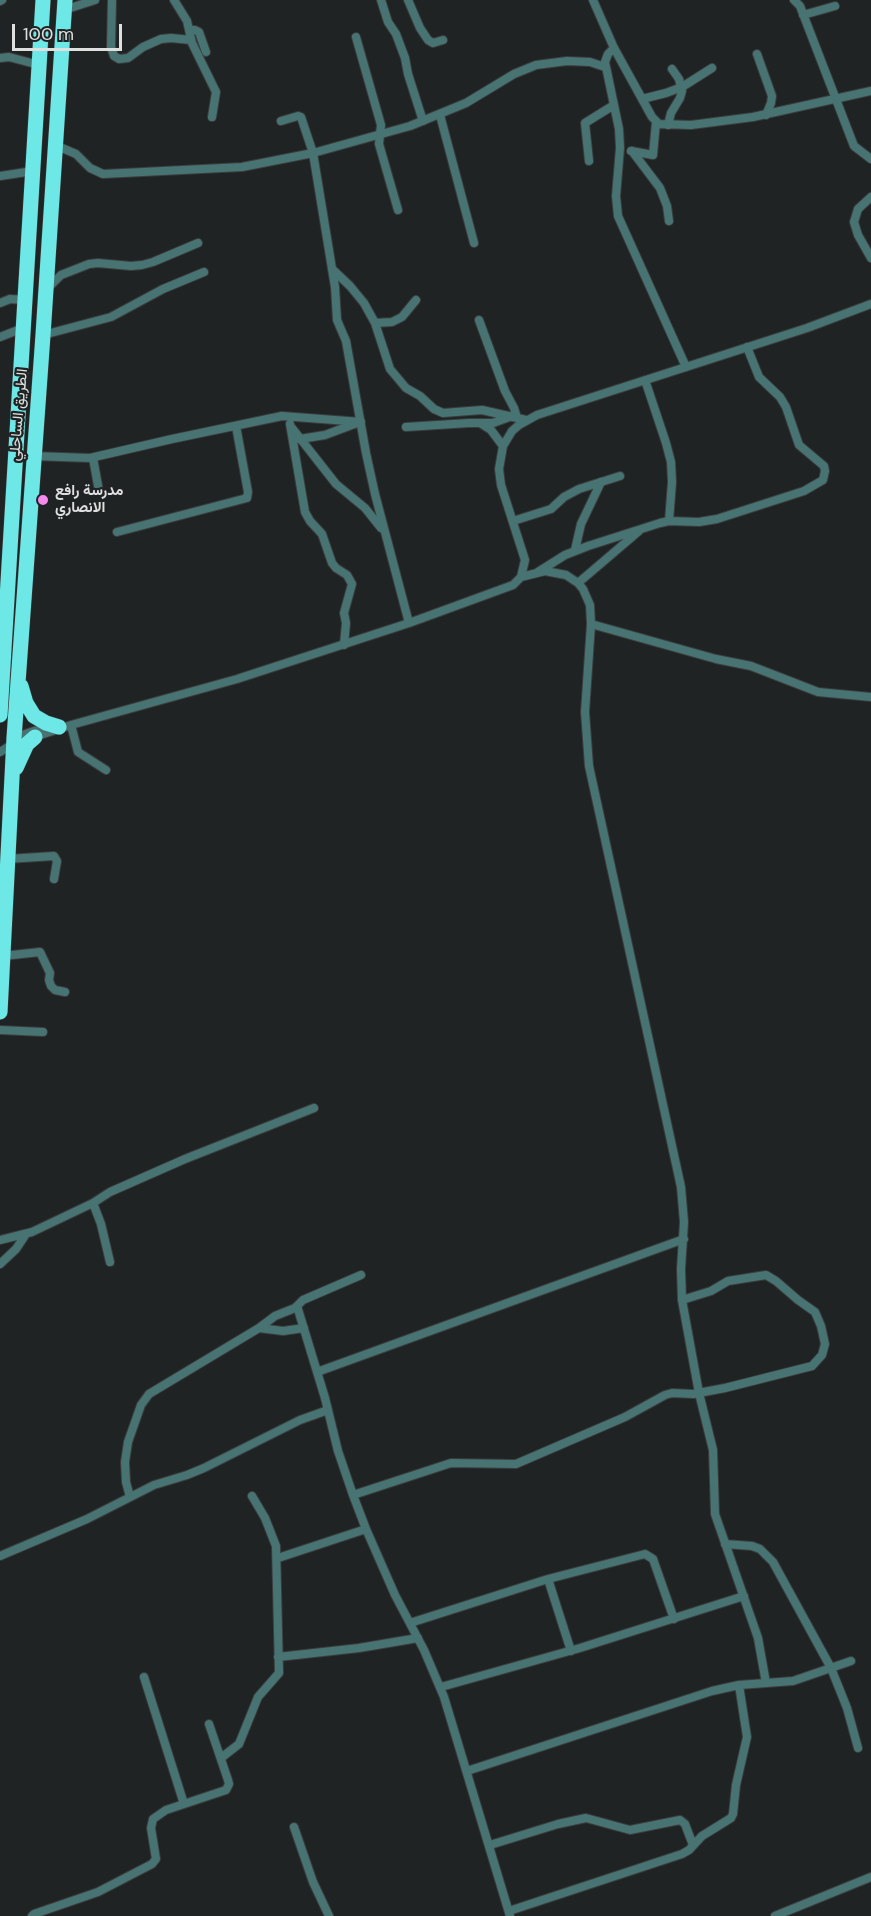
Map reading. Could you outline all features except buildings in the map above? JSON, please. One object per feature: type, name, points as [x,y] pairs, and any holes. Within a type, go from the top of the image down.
[{"type":"highway","name":"الطريق الساحلي","points":[[0,715],[6,539],[30,236],[43,0]]},
{"type":"highway","name":"الطريق الساحلي","points":[[0,1012],[12,777],[9,742],[19,674],[64,5]]},
{"type":"highway","points":[[19,674],[23,696],[30,710],[39,720],[65,726]]},
{"type":"highway","points":[[12,777],[24,749],[35,737]]},
{"type":"street","points":[[64,5],[95,0]]},
{"type":"street","points":[[112,0],[111,47],[114,56],[118,59],[128,58],[143,46],[161,39],[199,32],[206,52]]},
{"type":"street","points":[[174,0],[187,21],[190,35],[216,92],[212,117]]},
{"type":"street","points":[[381,0],[388,22],[396,34],[405,58],[423,122]]},
{"type":"street","points":[[408,0],[428,40],[433,43],[443,40]]},
{"type":"street","points":[[593,0],[614,48],[656,122],[653,155],[620,148]]},
{"type":"street","points":[[794,0],[798,3],[803,15],[854,146],[871,159]]},
{"type":"street","points":[[803,15],[835,6]]},
{"type":"street","points":[[356,38],[381,126],[379,144],[398,210]]},
{"type":"street","points":[[614,48],[606,58],[605,67],[619,129],[620,148],[616,196],[618,216],[686,367]]},
{"type":"street","points":[[757,54],[772,96],[766,115]]},
{"type":"street","points":[[0,58],[9,57],[39,64]]},
{"type":"street","points":[[55,145],[76,154],[94,171],[103,174],[231,168],[313,153],[423,122],[478,97],[514,74],[536,65],[567,61],[590,62],[605,67]]},
{"type":"street","points":[[642,99],[682,87],[712,68]]},
{"type":"street","points":[[668,125],[672,110],[680,98],[682,87],[680,79],[672,69]]},
{"type":"street","points":[[656,122],[668,125],[704,124],[766,115],[871,91]]},
{"type":"street","points":[[589,160],[585,123],[614,105]]},
{"type":"street","points":[[440,115],[474,243]]},
{"type":"street","points":[[281,121],[301,117],[313,153],[338,320],[346,340],[366,453],[384,533],[409,623]]},
{"type":"street","points":[[632,151],[660,188],[667,206],[669,220]]},
{"type":"street","points":[[0,176],[33,171]]},
{"type":"street","points":[[871,197],[858,208],[854,222],[858,235],[871,258]]},
{"type":"street","points":[[46,290],[61,274],[89,264],[98,262],[130,266],[142,265],[198,243]]},
{"type":"street","points":[[332,269],[358,294],[375,323],[386,361],[394,376],[406,388],[420,396],[434,409],[448,414],[482,410],[518,418]]},
{"type":"street","points":[[43,335],[111,317],[163,289],[204,272]]},
{"type":"street","points":[[0,303],[10,299],[25,300]]},
{"type":"street","points":[[375,323],[386,323],[402,317],[416,300]]},
{"type":"street","points":[[406,427],[493,423],[518,418],[686,367],[871,304]]},
{"type":"street","points":[[479,320],[505,391],[518,418],[503,446],[499,461],[500,477],[525,560],[521,577]]},
{"type":"street","points":[[0,337],[23,328]]},
{"type":"street","points":[[538,573],[575,550],[669,521],[699,522],[717,519],[804,491],[823,480],[824,466],[800,445],[786,407],[780,397],[759,377],[747,347]]},
{"type":"street","points":[[645,380],[671,462],[669,521]]},
{"type":"street","points":[[33,456],[93,458],[282,416],[361,422]]},
{"type":"street","points":[[282,416],[336,484],[365,508],[384,533]]},
{"type":"street","points":[[300,439],[337,431],[361,422]]},
{"type":"street","points":[[479,423],[495,435],[503,446]]},
{"type":"street","points":[[290,424],[305,512],[322,534],[332,563],[347,575],[352,584],[344,613],[346,626],[344,645]]},
{"type":"street","points":[[117,532],[247,498],[248,492],[236,426]]},
{"type":"street","points":[[93,458],[99,491]]},
{"type":"street","points":[[513,521],[551,509],[571,492],[620,476]]},
{"type":"street","points":[[575,550],[581,524],[601,482]]},
{"type":"street","points":[[578,583],[642,529]]},
{"type":"street","points":[[9,742],[35,737],[65,726],[237,679],[344,645],[507,587],[521,577],[538,573],[559,573],[578,583],[588,597],[590,605],[591,624],[585,712],[589,766],[681,1187],[684,1213],[682,1300],[699,1393],[713,1450],[714,1507],[758,1638],[766,1683]]},
{"type":"street","points":[[591,624],[716,659],[751,666],[818,692],[871,697]]},
{"type":"street","points":[[0,752],[9,742],[34,731],[65,726]]},
{"type":"street","points":[[65,726],[78,752],[106,770]]},
{"type":"street","points":[[7,859],[54,856],[57,861],[54,879]]},
{"type":"street","points":[[3,956],[40,952],[50,974],[51,986],[55,990],[65,992]]},
{"type":"street","points":[[0,1030],[43,1032]]},
{"type":"street","points":[[0,1240],[26,1234],[93,1203],[110,1192],[314,1108]]},
{"type":"street","points":[[93,1203],[101,1224],[110,1262]]},
{"type":"street","points":[[0,1264],[16,1249],[26,1234]]},
{"type":"street","points":[[317,1372],[684,1239]]},
{"type":"street","points":[[130,1497],[126,1482],[126,1452],[144,1400],[156,1389],[259,1329],[275,1316],[297,1306],[303,1300],[361,1275]]},
{"type":"street","points":[[353,1496],[451,1464],[516,1464],[625,1417],[665,1395],[699,1393],[812,1366],[822,1355],[825,1344],[815,1312],[766,1275],[728,1281],[711,1291],[682,1300]]},
{"type":"street","points":[[297,1306],[353,1496],[395,1595],[441,1687],[509,1914],[682,1854],[689,1850],[699,1838],[730,1818],[733,1814],[736,1785],[747,1737],[740,1685]]},
{"type":"street","points":[[259,1329],[283,1331],[304,1328]]},
{"type":"street","points":[[0,1557],[87,1519],[154,1485],[204,1468],[300,1420],[328,1410]]},
{"type":"street","points":[[221,1758],[239,1744],[258,1697],[278,1676],[276,1622],[278,1558],[273,1536],[252,1496]]},
{"type":"street","points":[[278,1558],[366,1529]]},
{"type":"street","points":[[725,1544],[752,1546],[760,1549],[773,1562],[831,1668],[847,1708],[858,1748]]},
{"type":"street","points":[[410,1623],[548,1579],[626,1558],[649,1555],[655,1563],[674,1619]]},
{"type":"street","points":[[548,1579],[571,1651]]},
{"type":"street","points":[[441,1687],[571,1651],[744,1596]]},
{"type":"street","points":[[278,1657],[358,1648],[418,1638]]},
{"type":"street","points":[[466,1771],[712,1692],[740,1685],[793,1681],[851,1661]]},
{"type":"street","points":[[144,1677],[184,1804]]},
{"type":"street","points":[[34,1915],[98,1892],[152,1864],[156,1859],[151,1828],[153,1819],[166,1810],[226,1790],[229,1784],[210,1724]]},
{"type":"street","points":[[490,1845],[558,1824],[586,1818],[630,1830],[680,1820],[685,1824],[693,1845]]},
{"type":"street","points":[[294,1827],[313,1882],[329,1916]]},
{"type":"street","points":[[775,1916],[871,1877]]},
{"type":"place","name":"مدرسة رافع الانصاري","points":[[43,500]]}]
